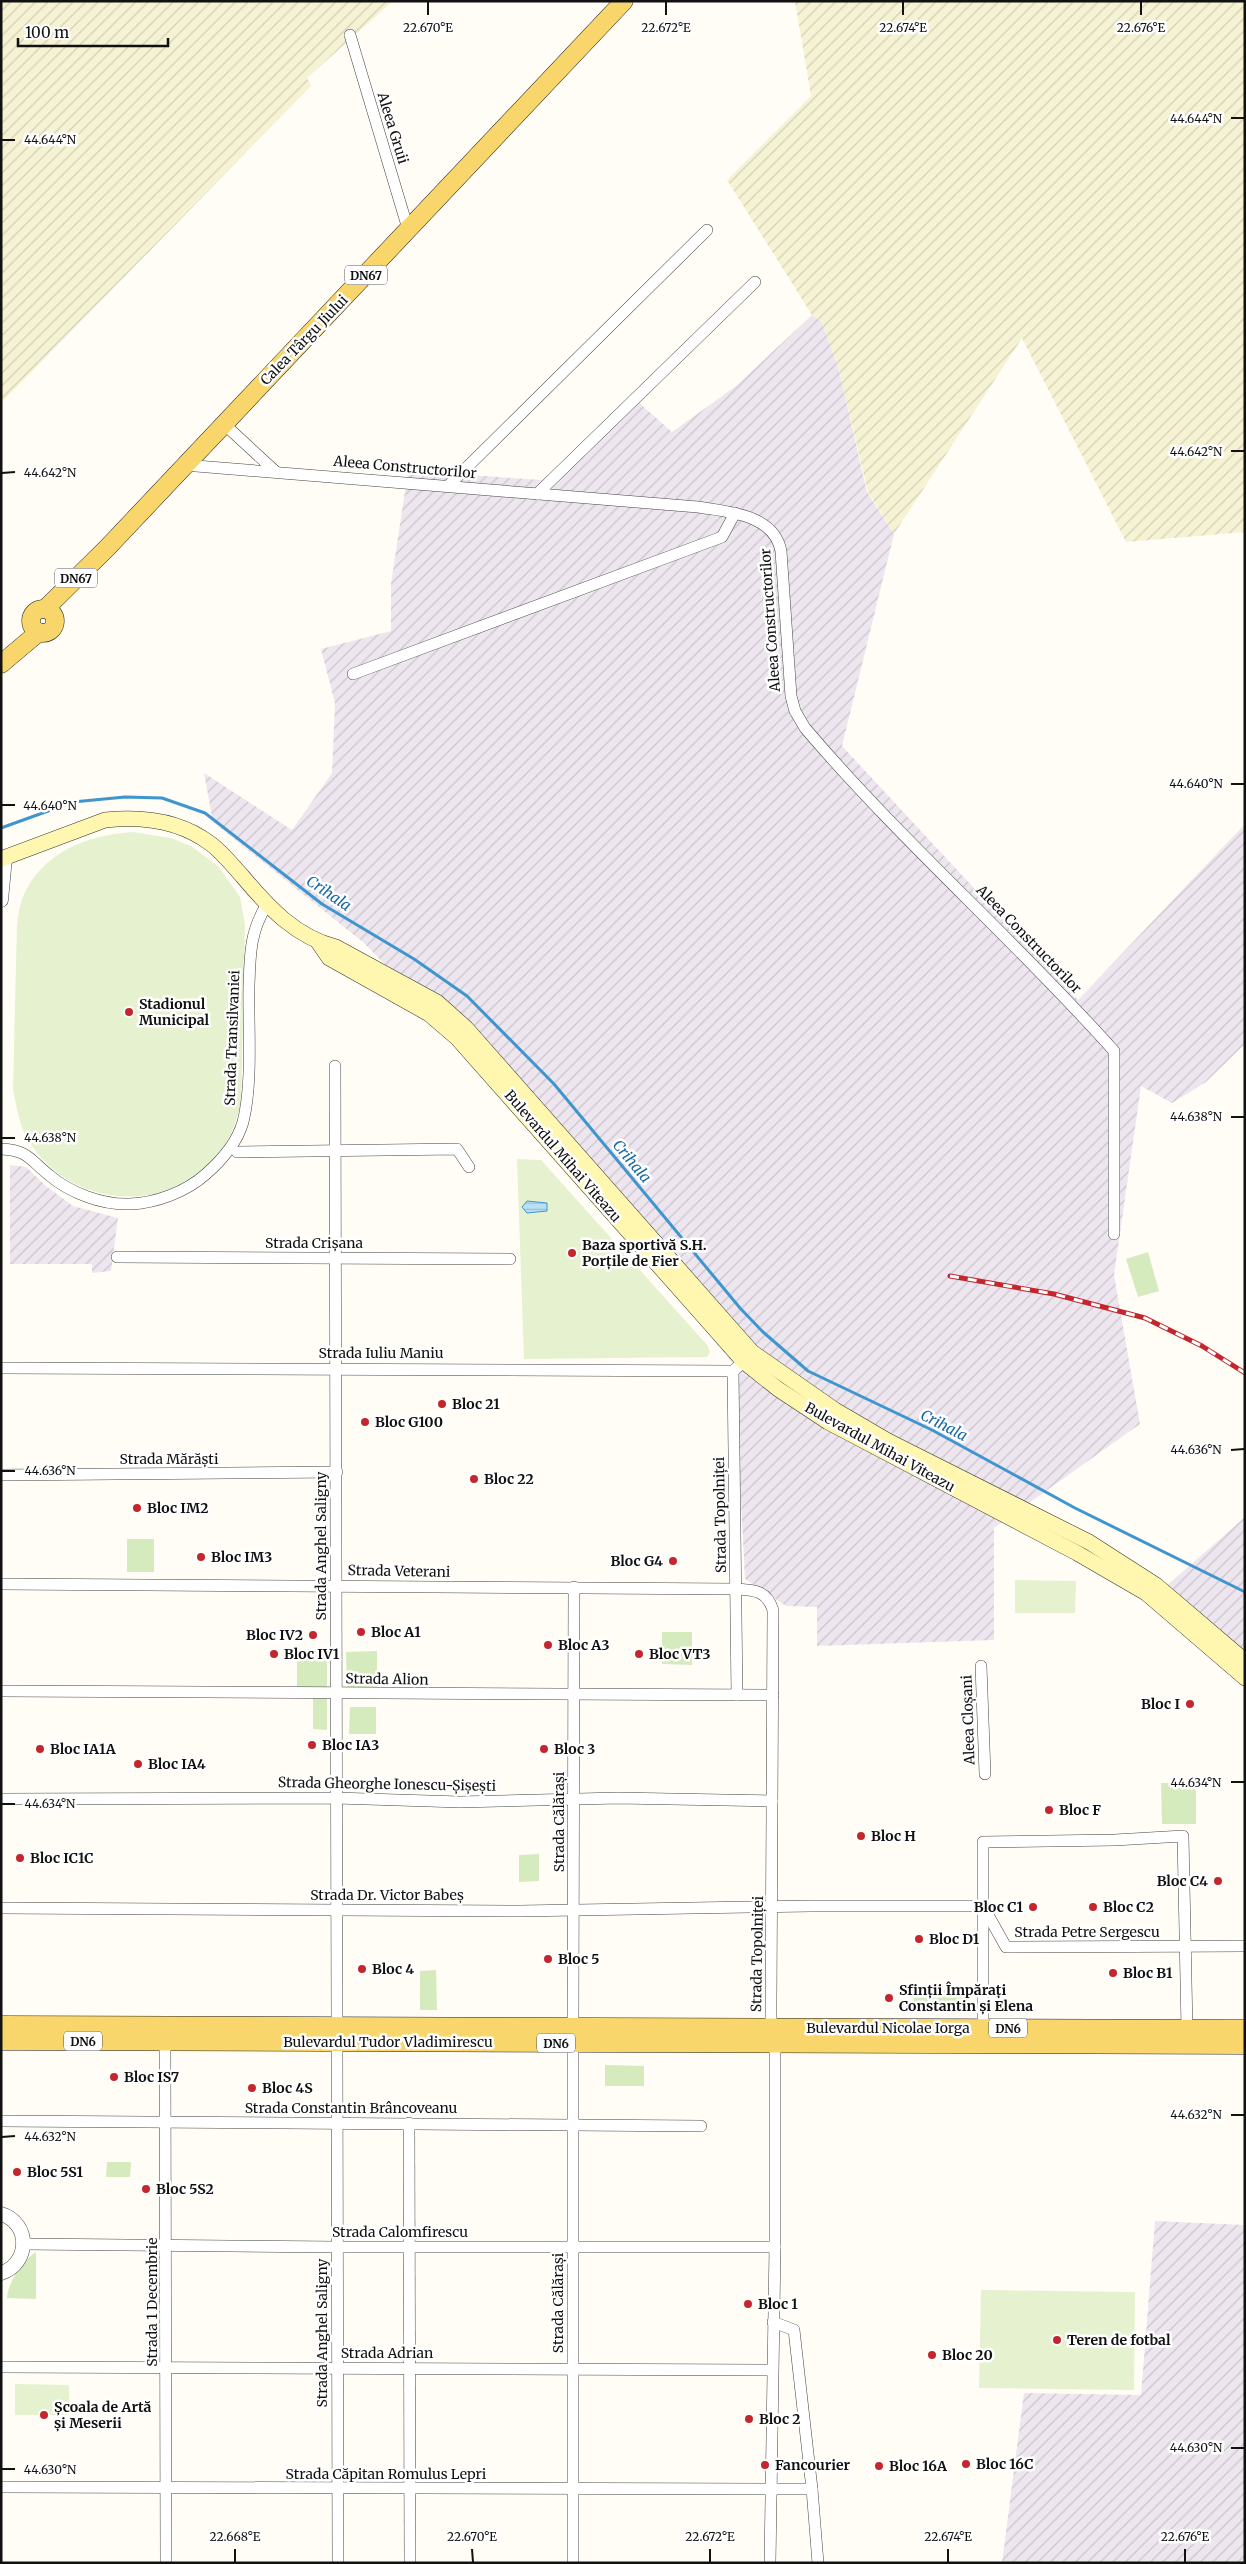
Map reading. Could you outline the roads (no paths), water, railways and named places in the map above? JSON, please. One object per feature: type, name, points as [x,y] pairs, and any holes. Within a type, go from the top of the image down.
[{"type":"main road","name":"Calea Târgu Jiului","points":[[1,663],[36,628],[46,632],[52,628],[55,622],[49,612],[107,548],[624,1]]},
{"type":"main road","name":"Bulevardul Mihai Viteazu","points":[[3,858],[105,820],[131,818],[160,821],[196,834],[213,845],[266,906],[290,925],[318,942],[336,947],[437,1002],[466,1028],[743,1362],[778,1389],[828,1422],[953,1481],[1081,1537],[1137,1572],[1209,1628],[1245,1661]]},
{"type":"main road","name":"Bulevardul Mihai Viteazu","points":[[953,1481],[1146,1593],[1245,1678]]},
{"type":"main road","name":"Bulevardul Tudor Vladimirescu","points":[[1,2024],[337,2035],[773,2036]]},
{"type":"main road","name":"Bulevardul Nicolae Iorga","points":[[773,2036],[983,2028],[1245,2029]]},
{"type":"main road","name":"Bulevardul Tudor Vladimirescu","points":[[1,2042],[165,2041],[337,2035]]},
{"type":"main road","name":"Bulevardul Nicolae Iorga","points":[[773,2036],[1245,2045]]},
{"type":"street","name":"Aleea Gruii","points":[[350,35],[408,229]]},
{"type":"street","points":[[448,486],[707,230]]},
{"type":"street","points":[[537,494],[755,282]]},
{"type":"street","points":[[224,424],[276,472]]},
{"type":"street","name":"Aleea Constructorilor","points":[[184,465],[698,507],[735,513],[763,525],[774,533],[779,540],[791,696],[795,711],[806,728],[892,821],[1069,1000],[1114,1051],[1114,1234]]},
{"type":"street","points":[[352,674],[722,537],[735,513]]},
{"type":"street","points":[[1,900],[3,858]]},
{"type":"street","name":"Strada Transilvaniei","points":[[1,1149],[14,1149],[25,1153],[48,1175],[66,1186],[107,1203],[137,1203],[174,1193],[197,1182],[218,1164],[228,1152],[242,1123],[247,1097],[250,947],[257,920],[266,906]]},
{"type":"street","name":"Strada Anghel Saligny","points":[[335,1066],[338,2563]]},
{"type":"street","points":[[237,1152],[457,1148],[469,1167]]},
{"type":"street","name":"Strada Crișana","points":[[117,1257],[510,1259]]},
{"type":"street","name":"Strada Iuliu Maniu","points":[[1,1368],[336,1368],[743,1362]]},
{"type":"street","name":"Strada Topolniței","points":[[743,1362],[737,1589],[756,1590],[770,1600],[773,1610],[772,1801],[775,2247],[770,2563]]},
{"type":"street","name":"Strada Mărăști","points":[[1,1475],[337,1472]]},
{"type":"street","name":"Strada Veterani","points":[[1,1584],[737,1589]]},
{"type":"street","name":"Strada Călărași","points":[[573,2563],[574,1587]]},
{"type":"street","points":[[737,1589],[737,1695]]},
{"type":"street","name":"Aleea Cloșani","points":[[981,1666],[985,1774]]},
{"type":"street","name":"Strada Alion","points":[[1,1691],[773,1695]]},
{"type":"street","name":"Strada Gheorghe Ionescu-Șișești","points":[[1,1799],[336,1798],[460,1802],[618,1798],[772,1801]]},
{"type":"street","points":[[983,2028],[983,1842],[1115,1840],[1183,1836],[1187,2028]]},
{"type":"street","points":[[773,1906],[983,1906]]},
{"type":"street","name":"Strada Dr. Victor Babeș","points":[[1,1908],[336,1911],[574,1910],[773,1906]]},
{"type":"street","name":"Strada Petre Sergescu","points":[[983,1906],[1006,1947],[1245,1946]]},
{"type":"street","name":"Strada 1 Decembrie","points":[[165,2041],[167,2246],[166,2563]]},
{"type":"street","name":"Strada Constantin Brâncoveanu","points":[[1,2121],[701,2126]]},
{"type":"street","points":[[408,2124],[410,2563]]},
{"type":"street","points":[[1,2214],[13,2220],[19,2227],[24,2244],[19,2260],[14,2267],[1,2273]]},
{"type":"street","name":"Strada Calomfirescu","points":[[24,2244],[336,2247],[775,2247]]},
{"type":"street","points":[[773,2322],[794,2330],[812,2489],[818,2563]]},
{"type":"street","name":"Strada Adrian","points":[[1,2367],[772,2370]]},
{"type":"street","name":"Strada Căpitan Romulus Lepri","points":[[1,2487],[573,2490],[812,2489]]},
{"type":"water","points":[[527,1201],[547,1203],[547,1211],[527,1213],[522,1207]]},
{"type":"waterway","name":"Crihala","points":[[1,828],[73,802],[125,797],[162,798],[205,813],[322,904],[414,959],[467,996],[554,1084],[740,1308],[763,1332],[808,1371],[932,1430],[1075,1508],[1245,1592]]},
{"type":"railway","points":[[950,1276],[1054,1294],[1145,1318],[1202,1346],[1245,1373]]},
{"type":"place","name":"Stadionul Municipal","points":[[129,1012]]},
{"type":"place","name":"Baza sportivă S.H. Porțile de Fier","points":[[572,1253]]},
{"type":"place","name":"Bloc 21","points":[[442,1404]]},
{"type":"place","name":"Bloc G100","points":[[365,1422]]},
{"type":"place","name":"Bloc 22","points":[[474,1479]]},
{"type":"place","name":"Bloc IM2","points":[[137,1508]]},
{"type":"place","name":"Bloc IM3","points":[[201,1557]]},
{"type":"place","name":"Bloc G4","points":[[673,1561]]},
{"type":"place","name":"Bloc A1","points":[[361,1632]]},
{"type":"place","name":"Bloc IV2","points":[[313,1635]]},
{"type":"place","name":"Bloc A3","points":[[548,1645]]},
{"type":"place","name":"Bloc IV1","points":[[274,1654]]},
{"type":"place","name":"Bloc VT3","points":[[639,1654]]},
{"type":"place","name":"Bloc I","points":[[1190,1704]]},
{"type":"place","name":"Bloc IA3","points":[[312,1745]]},
{"type":"place","name":"Bloc IA1A","points":[[40,1749]]},
{"type":"place","name":"Bloc 3","points":[[544,1749]]},
{"type":"place","name":"Bloc IA4","points":[[138,1764]]},
{"type":"place","name":"Bloc F","points":[[1049,1810]]},
{"type":"place","name":"Bloc H","points":[[861,1836]]},
{"type":"place","name":"Bloc IC1C","points":[[20,1858]]},
{"type":"place","name":"Bloc C4","points":[[1218,1881]]},
{"type":"place","name":"Bloc C1","points":[[1033,1907]]},
{"type":"place","name":"Bloc C2","points":[[1093,1907]]},
{"type":"place","name":"Bloc D1","points":[[919,1939]]},
{"type":"place","name":"Bloc 5","points":[[548,1959]]},
{"type":"place","name":"Bloc 4","points":[[362,1969]]},
{"type":"place","name":"Bloc B1","points":[[1113,1973]]},
{"type":"place","name":"Sfinții Împărați Constantin și Elena","points":[[889,1998]]},
{"type":"place","name":"Bloc IS7","points":[[114,2077]]},
{"type":"place","name":"Bloc 4S","points":[[252,2088]]},
{"type":"place","name":"Bloc 5S1","points":[[17,2172]]},
{"type":"place","name":"Bloc 5S2","points":[[146,2189]]},
{"type":"place","name":"Bloc 1","points":[[748,2304]]},
{"type":"place","name":"Teren de fotbal","points":[[1057,2340]]},
{"type":"place","name":"Bloc 20","points":[[932,2355]]},
{"type":"place","name":"Școala de Artă și Meserii","points":[[44,2415]]},
{"type":"place","name":"Bloc 2","points":[[749,2419]]},
{"type":"place","name":"Bloc 16C","points":[[966,2464]]},
{"type":"place","name":"Fancourier","points":[[765,2465]]},
{"type":"place","name":"Bloc 16A","points":[[879,2466]]}]
